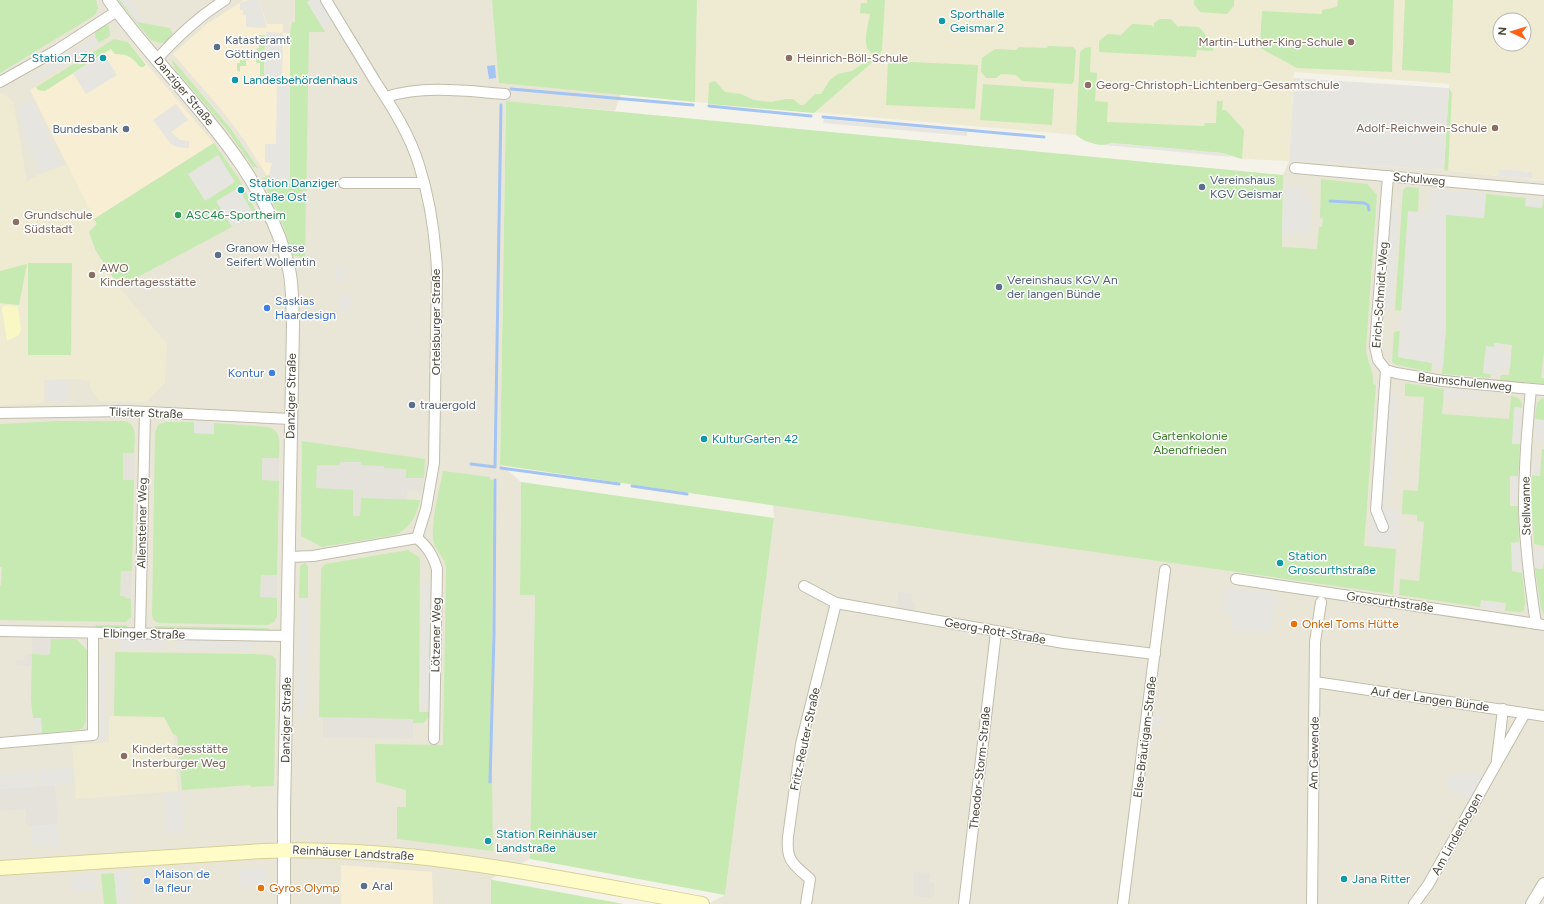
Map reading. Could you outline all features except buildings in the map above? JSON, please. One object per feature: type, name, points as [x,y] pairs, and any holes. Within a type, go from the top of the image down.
[{"type":"main road","name":"Reinhäuser Landstraße","points":[[0,868],[283,850],[430,857],[495,867],[702,904]]},
{"type":"street","name":"Danziger Straße","points":[[109,0],[227,143],[261,195],[277,232],[289,270],[292,293],[288,636],[283,850],[284,904]]},
{"type":"street","points":[[157,59],[167,48],[211,9],[225,0]]},
{"type":"street","name":"Ortelsburger Straße","points":[[326,0],[406,133],[419,164],[432,215],[436,242],[434,463],[426,509],[417,538]]},
{"type":"street","points":[[0,82],[57,50],[117,11]]},
{"type":"street","points":[[386,98],[410,91],[436,90],[505,94]]},
{"type":"street","name":"Schulweg","points":[[1295,168],[1544,190]]},
{"type":"street","name":"Erich-Schmidt-Weg","points":[[1386,370],[1378,360],[1375,346],[1388,176]]},
{"type":"street","points":[[344,183],[424,183]]},
{"type":"street","points":[[1384,527],[1376,510],[1386,370]]},
{"type":"street","name":"Baumschulenweg","points":[[1386,370],[1405,375],[1443,381],[1544,390]]},
{"type":"street","name":"Stellwanne","points":[[1531,389],[1524,508],[1527,556],[1540,624]]},
{"type":"street","name":"Tilsiter Straße","points":[[0,413],[145,412],[291,419]]},
{"type":"street","name":"Allensteiner Weg","points":[[140,634],[145,412]]},
{"type":"street","points":[[289,557],[313,556],[417,538]]},
{"type":"street","name":"Lötzener Weg","points":[[417,538],[424,543],[430,551],[437,569],[434,739]]},
{"type":"street","name":"Else-Bräutigam-Straße","points":[[1123,904],[1165,570]]},
{"type":"street","name":"Groscurthstraße","points":[[1236,579],[1540,624]]},
{"type":"street","points":[[804,586],[836,603]]},
{"type":"street","name":"Am Gewende","points":[[1312,904],[1315,642],[1321,602]]},
{"type":"street","name":"Georg-Rott-Straße","points":[[836,603],[1079,646],[1155,654]]},
{"type":"street","name":"Fritz-Reuter-Straße","points":[[806,904],[810,879],[796,867],[789,858],[787,851],[788,837],[801,744],[836,603]]},
{"type":"street","name":"Elbinger Straße","points":[[0,631],[288,636]]},
{"type":"street","name":"Theodor-Storm-Straße","points":[[964,904],[996,632]]},
{"type":"street","points":[[0,743],[92,736],[93,633]]},
{"type":"street","name":"Auf der Langen Bünde","points":[[1315,682],[1544,716]]},
{"type":"street","name":"Am Lindenbogen","points":[[1497,763],[1503,709]]},
{"type":"street","name":"Am Lindenbogen","points":[[1414,904],[1428,884],[1525,713]]},
{"type":"street","points":[[1532,904],[1544,884]]},
{"type":"shaded area","points":[[0,0],[623,0],[621,94],[615,111],[506,101],[500,464],[521,482],[520,594],[535,595],[533,726],[530,859],[491,879],[491,904],[0,904]]},
{"type":"shaded area","points":[[120,0],[129,0],[146,23],[137,22]]},
{"type":"shaded area","name":"Landesbehördenhaus","points":[[244,0],[259,0],[267,24],[283,24],[283,33],[290,33],[290,184],[269,175],[267,176],[245,141],[220,108],[173,54],[207,24]]},
{"type":"shaded area","points":[[249,0],[259,0],[267,28],[246,27],[246,15],[243,15],[243,10],[240,10],[240,3]]},
{"type":"shaded area","points":[[310,0],[319,0],[333,22],[323,28],[307,2]]},
{"type":"shaded area","points":[[697,0],[1544,0],[1544,181],[1532,179],[1532,172],[1499,169],[1498,176],[1444,170],[1449,84],[1294,72],[1289,161],[1242,159],[1222,153],[1112,143],[1105,145],[1086,142],[1076,135],[695,102]]},
{"type":"shaded area","points":[[266,32],[283,33],[282,79],[290,80],[290,184],[274,184],[269,175],[272,163],[265,162],[265,144],[276,144],[277,82],[264,82]]},
{"type":"shaded area","points":[[95,37],[99,43],[33,83],[30,77]]},
{"type":"shaded area","name":"Bundesbank","points":[[114,39],[128,42],[214,143],[94,219],[30,90]]},
{"type":"shaded area","points":[[99,56],[103,62],[107,59],[117,75],[86,94],[73,73]]},
{"type":"shaded area","points":[[1294,78],[1449,88],[1444,170],[1289,161]]},
{"type":"shaded area","points":[[3,93],[13,101],[27,181],[42,173],[67,164],[97,224],[89,232],[96,251],[119,287],[167,344],[165,383],[146,402],[100,401],[90,389],[90,381],[74,379],[44,380],[44,403],[0,405],[0,94]]},
{"type":"shaded area","points":[[33,100],[62,166],[42,173],[25,140],[18,107]]},
{"type":"shaded area","points":[[176,104],[188,120],[171,132],[180,140],[189,141],[189,148],[177,147],[171,144],[153,120]]},
{"type":"shaded area","points":[[824,119],[967,132],[967,136],[823,123]]},
{"type":"shaded area","points":[[1112,143],[1222,153],[1232,157],[1105,145]]},
{"type":"shaded area","points":[[218,155],[235,182],[205,201],[188,174]]},
{"type":"shaded area","points":[[1289,161],[1444,170],[1544,181],[1544,904],[708,904],[725,895],[774,518],[773,504],[1277,578],[1283,175]]},
{"type":"shaded area","points":[[1499,169],[1532,172],[1532,179],[1498,176]]},
{"type":"shaded area","points":[[1284,186],[1305,188],[1305,197],[1312,197],[1310,235],[1282,233]]},
{"type":"shaded area","points":[[238,188],[255,216],[232,227],[216,201]]},
{"type":"shaded area","points":[[1431,189],[1486,194],[1484,218],[1446,215],[1446,327],[1443,367],[1432,366],[1432,363],[1398,357],[1408,211],[1429,213]]},
{"type":"shaded area","points":[[1526,198],[1543,199],[1542,208],[1525,206]]},
{"type":"shaded area","points":[[1390,210],[1399,211],[1392,309],[1383,309]]},
{"type":"shaded area","points":[[337,266],[345,267],[344,282],[335,281]]},
{"type":"shaded area","points":[[339,295],[351,296],[349,312],[338,311]]},
{"type":"shaded area","points":[[1494,343],[1504,344],[1503,351],[1511,352],[1510,368],[1502,367],[1501,375],[1483,373],[1486,346],[1494,347]]},
{"type":"shaded area","points":[[67,379],[68,402],[57,402],[56,399],[47,400],[47,380]]},
{"type":"shaded area","points":[[1444,389],[1482,392],[1482,400],[1443,396]]},
{"type":"shaded area","points":[[1389,395],[1397,396],[1389,499],[1381,498]]},
{"type":"shaded area","points":[[1514,407],[1522,408],[1520,444],[1512,444]]},
{"type":"shaded area","points":[[1536,420],[1544,420],[1544,441],[1534,439]]},
{"type":"shaded area","points":[[194,422],[214,423],[214,434],[194,433]]},
{"type":"shaded area","points":[[123,453],[134,453],[134,480],[123,480]]},
{"type":"shaded area","points":[[262,457],[279,458],[279,481],[262,480]]},
{"type":"shaded area","points":[[1533,460],[1540,460],[1540,476],[1532,475]]},
{"type":"shaded area","points":[[339,462],[361,462],[362,465],[407,469],[406,478],[424,478],[421,491],[407,490],[407,500],[361,498],[360,517],[353,516],[316,489],[317,464],[339,465]]},
{"type":"shaded area","points":[[1511,476],[1518,476],[1518,505],[1511,505]]},
{"type":"shaded area","points":[[1372,502],[1381,503],[1399,514],[1396,546],[1369,544]]},
{"type":"shaded area","points":[[1512,543],[1520,543],[1522,571],[1512,571]]},
{"type":"shaded area","points":[[1534,550],[1544,551],[1543,569],[1535,568]]},
{"type":"shaded area","points":[[121,571],[132,571],[131,599],[120,596]]},
{"type":"shaded area","points":[[261,574],[277,575],[277,598],[260,598]]},
{"type":"shaded area","points":[[423,582],[432,582],[430,709],[421,709]]},
{"type":"shaded area","points":[[1225,587],[1278,594],[1272,631],[1231,630],[1231,614],[1222,612]]},
{"type":"shaded area","points":[[898,592],[912,593],[911,603],[915,603],[914,613],[896,611]]},
{"type":"shaded area","points":[[299,598],[308,598],[306,716],[298,716]]},
{"type":"shaded area","points":[[1482,601],[1504,604],[1503,611],[1481,608]]},
{"type":"shaded area","points":[[32,638],[51,639],[51,655],[32,654]]},
{"type":"shaded area","points":[[119,638],[165,638],[165,649],[119,649]]},
{"type":"shaded area","points":[[178,638],[251,640],[251,651],[177,649]]},
{"type":"shaded area","points":[[28,654],[32,654],[31,666],[16,665],[16,660],[23,660]]},
{"type":"shaded area","points":[[97,657],[106,657],[105,740],[96,740]]},
{"type":"shaded area","points":[[1154,714],[1162,715],[1159,730],[1152,729]]},
{"type":"shaded area","name":"Kindertagesstätte Insterburger Weg","points":[[109,716],[164,717],[173,734],[178,791],[76,799],[72,745],[109,742]]},
{"type":"shaded area","points":[[323,717],[413,719],[413,739],[323,737]]},
{"type":"shaded area","points":[[33,718],[41,718],[42,734],[34,735]]},
{"type":"shaded area","points":[[73,767],[74,784],[40,786],[39,770]]},
{"type":"shaded area","points":[[36,770],[37,787],[0,789],[0,773]]},
{"type":"shaded area","points":[[1451,773],[1483,774],[1471,800],[1445,787]]},
{"type":"shaded area","points":[[55,785],[58,824],[27,826],[26,809],[0,811],[0,789]]},
{"type":"shaded area","points":[[181,792],[184,833],[167,834],[164,793]]},
{"type":"shaded area","points":[[58,824],[60,849],[54,849],[53,846],[35,847],[35,845],[32,845],[31,826]]},
{"type":"shaded area","points":[[341,865],[432,872],[433,904],[341,904]]},
{"type":"shaded area","points":[[239,867],[266,867],[266,886],[239,885]]},
{"type":"shaded area","points":[[129,872],[131,904],[117,904],[114,873]]},
{"type":"shaded area","points":[[914,872],[930,873],[929,882],[934,883],[933,898],[914,896]]},
{"type":"shaded area","points":[[96,874],[97,891],[72,892],[72,876]]},
{"type":"green space","points":[[0,0],[96,0],[98,8],[95,15],[0,73]]},
{"type":"green space","points":[[118,0],[120,0],[137,22],[170,28],[173,34],[169,40],[160,43],[151,40]]},
{"type":"green space","points":[[295,0],[310,0],[307,2],[325,32],[309,32],[305,258],[292,255],[279,216],[261,179],[269,175],[274,184],[290,184],[290,33],[292,22],[295,22]]},
{"type":"green space","points":[[492,0],[697,0],[695,102],[499,83]]},
{"type":"green space","points":[[867,0],[885,0],[882,50],[879,56],[868,50],[866,45],[866,32],[870,14],[860,13],[861,3],[867,3]]},
{"type":"green space","points":[[1194,0],[1234,0],[1234,6],[1227,14],[1200,12],[1194,4]]},
{"type":"green space","points":[[1338,0],[1394,0],[1392,72],[1297,68],[1260,48],[1262,11],[1322,14],[1322,10],[1337,7]]},
{"type":"green space","points":[[1405,0],[1453,0],[1450,73],[1402,70]]},
{"type":"green space","points":[[1160,19],[1171,19],[1178,27],[1199,27],[1214,45],[1213,51],[1197,50],[1196,57],[1099,52],[1099,41],[1108,34],[1121,35],[1132,24],[1151,25],[1154,28],[1154,23]]},
{"type":"green space","points":[[109,25],[110,36],[99,43],[95,37],[95,31],[100,27]]},
{"type":"green space","points":[[259,35],[265,35],[264,76],[260,76],[260,63],[256,63],[257,48],[259,48]]},
{"type":"green space","points":[[114,39],[128,42],[146,65],[140,67],[129,57],[115,54],[111,49],[45,91],[38,90],[36,87]]},
{"type":"green space","points":[[1048,46],[1073,47],[1076,50],[1074,81],[1072,84],[1022,81],[1016,75],[1001,74],[996,78],[986,78],[981,72],[982,58],[995,49],[1016,50],[1019,47],[1047,48]]},
{"type":"green space","points":[[1091,47],[1090,72],[1097,73],[1095,101],[1108,102],[1107,122],[1204,126],[1205,123],[1216,123],[1217,101],[1223,101],[1222,110],[1226,110],[1244,130],[1242,159],[1222,153],[1112,143],[1098,145],[1088,142],[1076,135],[1080,52],[1085,48]]},
{"type":"green space","points":[[246,51],[250,51],[249,60],[246,60],[246,66],[240,66],[240,72],[237,71],[237,63],[240,63],[240,60],[243,60],[243,57],[246,57]]},
{"type":"green space","points":[[867,56],[876,59],[814,113],[708,104],[709,83],[715,81],[725,92],[741,94],[754,100],[771,102],[793,99],[800,105],[804,105],[815,94],[821,94],[830,80],[838,74],[852,71],[862,64]]},
{"type":"green space","points":[[171,58],[230,128],[258,168],[253,167],[227,130],[175,69]]},
{"type":"green space","points":[[888,61],[978,65],[975,109],[886,105]]},
{"type":"green space","points":[[983,84],[1054,89],[1052,125],[980,120]]},
{"type":"green space","points":[[1449,88],[1452,93],[1448,171],[1444,170]]},
{"type":"green space","name":"Gartenkolonie Abendfrieden","points":[[506,101],[1283,175],[1282,247],[1317,249],[1319,227],[1322,227],[1323,219],[1320,218],[1321,179],[1367,184],[1377,195],[1366,349],[1373,375],[1373,384],[1376,385],[1364,546],[1396,549],[1393,594],[981,536],[500,465]]},
{"type":"green space","name":"ASC46-Sportheim","points":[[214,143],[239,179],[258,215],[232,227],[119,287],[96,251],[89,232],[97,224],[94,219]]},
{"type":"green space","points":[[1407,187],[1419,188],[1418,212],[1408,211],[1402,311],[1395,310],[1403,190]]},
{"type":"green space","points":[[1486,194],[1526,198],[1525,206],[1542,208],[1544,199],[1544,352],[1541,378],[1544,378],[1544,384],[1500,380],[1501,375],[1509,375],[1512,345],[1495,343],[1494,347],[1486,347],[1483,373],[1491,374],[1490,378],[1442,374],[1446,327],[1429,213],[1484,218]]},
{"type":"green space","points":[[28,263],[72,263],[71,355],[28,355]]},
{"type":"green space","points":[[27,264],[19,305],[0,303],[0,271]]},
{"type":"green space","points":[[1400,331],[1398,357],[1432,363],[1431,372],[1397,365],[1392,362],[1394,332]]},
{"type":"green space","points":[[1405,383],[1444,389],[1442,414],[1509,419],[1511,396],[1518,398],[1521,401],[1522,408],[1515,407],[1512,444],[1520,444],[1518,476],[1510,476],[1510,506],[1518,506],[1519,542],[1511,543],[1512,571],[1522,573],[1525,602],[1524,610],[1521,612],[1505,611],[1506,603],[1481,600],[1480,607],[1399,595],[1400,579],[1419,581],[1424,522],[1417,521],[1417,515],[1402,514],[1403,490],[1418,491],[1424,397],[1405,396]]},
{"type":"green space","points":[[1544,398],[1544,420],[1535,419],[1537,403]]},
{"type":"green space","points":[[59,421],[125,421],[132,426],[134,430],[134,453],[123,453],[123,480],[134,480],[132,571],[121,571],[120,596],[131,599],[131,617],[126,622],[0,620],[0,586],[2,567],[0,567],[0,424]]},
{"type":"green space","points":[[165,422],[194,422],[194,433],[214,434],[214,423],[269,427],[276,432],[280,444],[279,458],[262,458],[262,480],[279,481],[277,575],[261,575],[260,597],[277,598],[277,616],[274,622],[268,625],[161,623],[156,622],[152,616],[155,433],[158,425]]},
{"type":"green space","points":[[302,441],[425,459],[424,478],[406,478],[406,469],[361,465],[361,462],[340,462],[339,465],[317,465],[316,488],[353,490],[353,516],[360,516],[361,498],[420,500],[415,516],[409,525],[395,535],[322,547],[301,536]]},
{"type":"green space","points":[[1542,449],[1544,449],[1544,546],[1534,544],[1531,495],[1532,475],[1540,476]]},
{"type":"green space","points":[[443,471],[490,477],[490,479],[493,480],[492,655],[489,775],[492,776],[493,851],[397,839],[397,807],[406,807],[406,790],[376,782],[375,744],[443,745],[446,568],[444,561],[434,543],[433,529]]},
{"type":"green space","points":[[521,482],[774,518],[725,895],[530,859],[535,595],[520,595]]},
{"type":"green space","points":[[408,550],[420,558],[419,712],[430,712],[430,716],[423,723],[413,723],[413,719],[319,717],[321,569],[325,564]]},
{"type":"green space","points":[[1544,559],[1544,615],[1541,607],[1535,568],[1543,569]]},
{"type":"green space","points":[[305,563],[308,566],[308,598],[299,598],[300,568],[301,565]]},
{"type":"green space","points":[[95,625],[128,625],[124,630],[101,629]]},
{"type":"green space","points":[[155,626],[268,628],[271,631],[155,630]]},
{"type":"green space","points":[[51,639],[76,639],[87,650],[86,721],[82,729],[42,734],[41,718],[33,718],[31,700],[32,654],[50,655]]},
{"type":"green space","points":[[115,652],[251,654],[271,655],[276,659],[274,786],[251,787],[250,785],[182,790],[177,736],[173,734],[164,717],[114,716]]},
{"type":"green space","points":[[114,873],[117,904],[104,904],[101,874]]},
{"type":"green space","points":[[491,879],[493,880],[624,904],[491,904]]},
{"type":"sand","points":[[10,305],[18,307],[21,330],[19,335],[7,341],[2,309],[3,306]]},
{"type":"water","points":[[495,65],[496,78],[489,79],[487,66]]},
{"type":"waterway","points":[[511,89],[693,105]]},
{"type":"waterway","points":[[471,464],[495,467],[501,105]]},
{"type":"waterway","points":[[709,106],[811,116]]},
{"type":"waterway","points":[[823,117],[1044,137]]},
{"type":"waterway","points":[[1330,201],[1364,203],[1368,205],[1369,210]]},
{"type":"waterway","points":[[501,468],[619,484]]},
{"type":"waterway","points":[[490,782],[494,634],[495,480]]},
{"type":"waterway","points":[[632,486],[687,494]]},
{"type":"place","name":"Sporthalle Geismar 2","points":[[942,21]]},
{"type":"place","name":"Martin-Luther-King-Schule","points":[[1351,42]]},
{"type":"place","name":"Katasteramt Göttingen","points":[[217,47]]},
{"type":"place","name":"Station LZB","points":[[103,58]]},
{"type":"place","name":"Heinrich-Böll-Schule","points":[[789,58]]},
{"type":"place","name":"Landesbehördenhaus","points":[[235,80]]},
{"type":"place","name":"Georg-Christoph-Lichtenberg-Gesamtschule","points":[[1088,85]]},
{"type":"place","name":"Adolf-Reichwein-Schule","points":[[1495,128]]},
{"type":"place","name":"Bundesbank","points":[[126,129]]},
{"type":"place","name":"Vereinshaus KGV Geismar","points":[[1202,187]]},
{"type":"place","name":"Station Danziger Straße Ost","points":[[241,190]]},
{"type":"place","name":"ASC46-Sportheim","points":[[178,215]]},
{"type":"place","name":"Grundschule Südstadt","points":[[16,222]]},
{"type":"place","name":"Granow Hesse Seifert Wollentin","points":[[218,255]]},
{"type":"place","name":"AWO Kindertagesstätte","points":[[92,275]]},
{"type":"place","name":"Vereinshaus KGV An der langen Bünde","points":[[999,287]]},
{"type":"place","name":"Saskias Haardesign","points":[[267,308]]},
{"type":"place","name":"Kontur","points":[[272,373]]},
{"type":"place","name":"trauergold","points":[[412,405]]},
{"type":"place","name":"KulturGarten 42","points":[[704,439]]},
{"type":"place","name":"Station Groscurthstraße","points":[[1280,563]]},
{"type":"place","name":"Onkel Toms Hütte","points":[[1294,624]]},
{"type":"place","name":"Kindertagesstätte Insterburger Weg","points":[[124,756]]},
{"type":"place","name":"Station Reinhäuser Landstraße","points":[[488,841]]},
{"type":"place","name":"Jana Ritter","points":[[1344,879]]},
{"type":"place","name":"Maison de la fleur","points":[[147,881]]},
{"type":"place","name":"Aral","points":[[364,886]]},
{"type":"place","name":"Gyros Olymp","points":[[261,888]]}]
